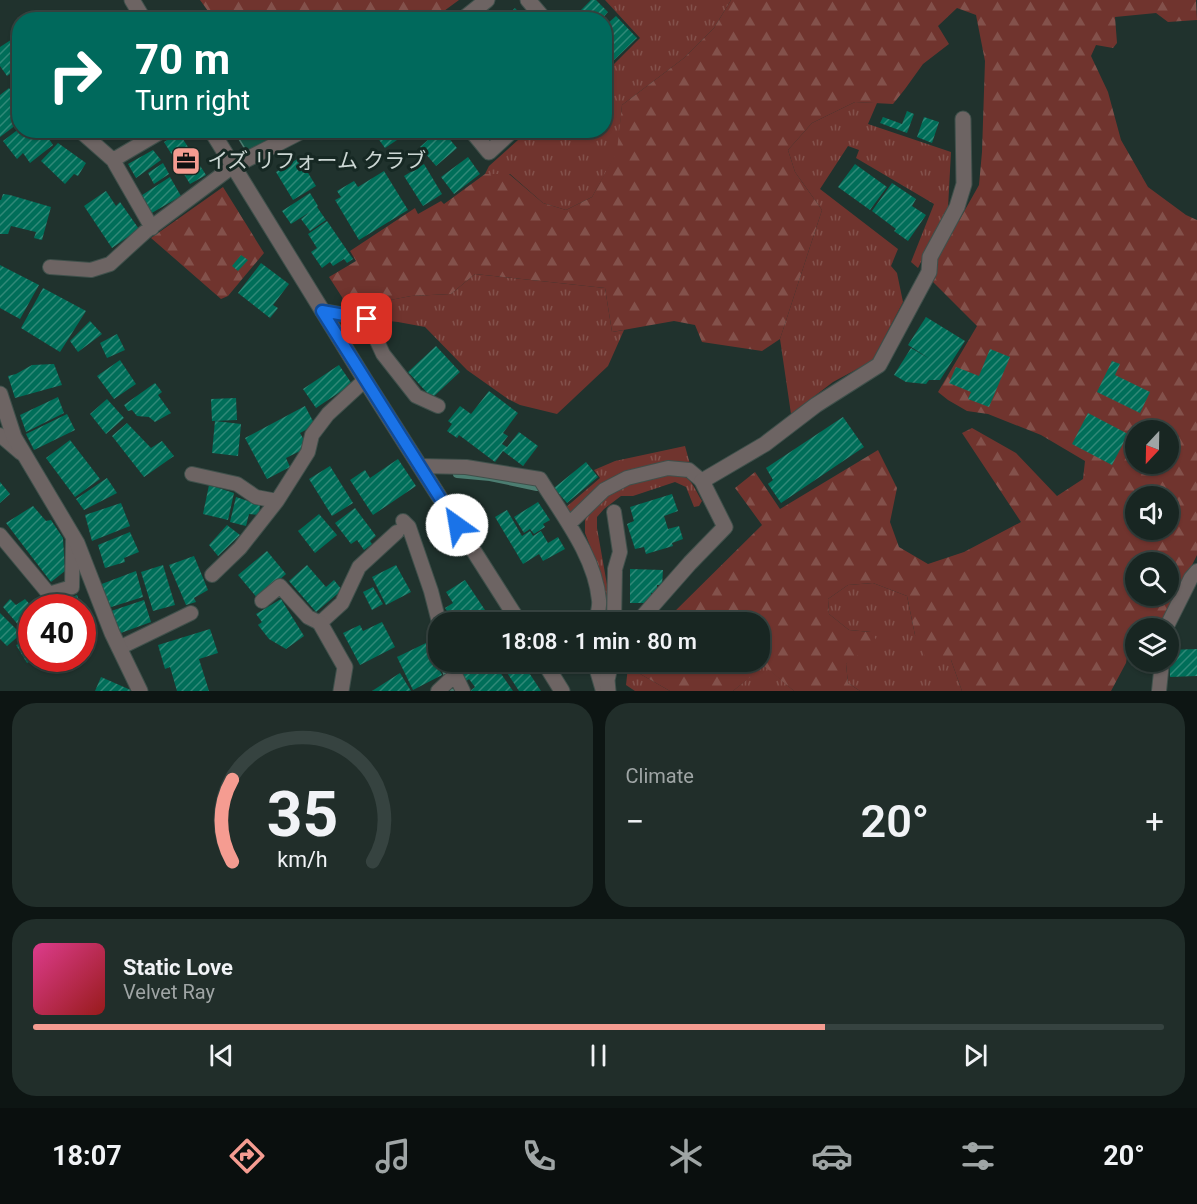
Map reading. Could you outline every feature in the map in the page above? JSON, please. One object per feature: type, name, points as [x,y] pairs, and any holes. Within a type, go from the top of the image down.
[{"type":"street","points":[[472,12],[487,0]]},
{"type":"street","points":[[528,0],[538,12]]},
{"type":"street","points":[[647,612],[725,527],[702,481],[765,444],[816,405],[879,365],[929,272],[930,257],[957,207],[964,184],[963,120]]},
{"type":"street","points":[[216,138],[365,380],[513,612]]},
{"type":"street","points":[[232,166],[288,138]]},
{"type":"street","points":[[478,138],[489,152],[504,138]]},
{"type":"street","points":[[0,394],[14,436],[77,543],[112,633],[140,691]]},
{"type":"street","points":[[320,623],[345,667],[341,691]]},
{"type":"street","points":[[550,672],[561,690]]},
{"type":"street","points":[[608,691],[609,672]]},
{"type":"lane","points":[[88,138],[113,160],[152,228]]},
{"type":"lane","points":[[113,160],[150,138]]},
{"type":"lane","points":[[50,267],[91,270],[110,264],[232,166]]},
{"type":"lane","points":[[322,311],[367,319],[383,354],[416,396],[438,406]]},
{"type":"lane","points":[[212,575],[240,548],[277,501],[308,452],[312,435],[328,414],[365,380]]},
{"type":"lane","points":[[0,435],[27,459]]},
{"type":"lane","points":[[420,466],[466,467],[540,479],[570,523],[595,577],[600,602],[598,612]]},
{"type":"lane","points":[[570,523],[604,490],[627,478],[668,468],[689,470],[702,481]]},
{"type":"lane","points":[[192,474],[237,484],[256,497],[277,501]]},
{"type":"lane","points":[[614,512],[620,552],[615,569],[614,612]]},
{"type":"lane","points":[[262,601],[280,586],[308,617],[320,623],[342,603],[359,567],[400,527],[409,527],[436,612]]},
{"type":"lane","points":[[0,535],[49,594],[72,587],[73,536]]},
{"type":"lane","points":[[1171,618],[1191,578],[1197,571]]},
{"type":"lane","points":[[119,648],[191,613]]},
{"type":"lane","points":[[454,672],[463,691]]},
{"type":"lane","points":[[597,672],[603,691]]},
{"type":"lane","points":[[1159,691],[1161,672]]},
{"type":"lane","points":[[438,691],[455,675]]},
{"type":"green space","points":[[200,0],[459,0],[443,12],[208,11]]},
{"type":"green space","points":[[605,0],[731,0],[714,28],[684,58],[622,105],[618,151],[592,197],[566,210],[543,203],[510,174],[485,174],[489,166],[520,138],[612,138],[612,66],[640,38]]},
{"type":"green space","points":[[731,0],[1196,0],[1197,20],[1168,22],[1156,13],[1115,17],[1117,43],[1113,48],[1096,45],[1091,56],[1108,92],[1121,140],[1148,187],[1186,215],[1197,220],[1197,555],[1179,592],[1179,552],[1125,552],[1125,606],[1172,606],[1166,618],[1125,618],[1125,665],[1111,691],[962,691],[951,660],[925,656],[915,635],[907,596],[873,583],[848,585],[828,599],[829,614],[849,630],[871,632],[877,641],[846,664],[848,683],[860,691],[794,691],[770,671],[770,612],[674,612],[762,525],[735,488],[755,472],[780,509],[878,450],[897,488],[890,522],[899,547],[928,564],[964,552],[1021,522],[962,433],[972,428],[1016,453],[1057,496],[1083,479],[1085,461],[1041,435],[988,414],[967,411],[938,392],[977,326],[933,282],[935,263],[979,185],[985,61],[976,15],[957,8],[938,26],[949,44],[923,64],[893,104],[855,102],[812,123],[788,150],[795,172],[822,210],[780,339],[762,351],[702,342],[695,325],[674,321],[612,332],[605,288],[475,274],[451,294],[411,296],[349,308],[329,277],[356,261],[350,251],[415,208],[418,214],[441,201],[444,204],[485,174],[509,174],[543,203],[566,210],[592,197],[617,151],[622,105],[684,58],[714,28]]},
{"type":"green space","points":[[855,102],[877,103],[868,124],[951,152],[948,208],[918,268],[911,262],[934,204],[856,158],[859,150],[848,146],[820,189],[898,249],[891,266],[897,273],[903,302],[872,361],[833,382],[791,414],[780,339],[822,210],[795,172],[788,150],[812,123]]},
{"type":"green space","points":[[223,187],[264,253],[228,296],[221,299],[151,238]]},
{"type":"green space","points":[[475,274],[605,288],[612,332],[624,330],[608,366],[557,414],[520,405],[508,399],[467,370],[425,327],[380,320],[373,311],[359,306],[411,296],[451,294]]},
{"type":"green space","points":[[685,446],[690,464],[645,469],[573,517],[565,508],[600,478],[594,470],[615,461]]},
{"type":"green space","points":[[670,472],[677,473],[690,481],[702,501],[699,506],[694,507],[686,487],[675,482],[633,496],[621,496],[604,509],[597,517],[597,528],[609,596],[609,612],[602,612],[595,559],[585,533],[585,520],[591,509],[621,485]]},
{"type":"green space","points":[[873,583],[907,596],[915,635],[951,660],[962,691],[860,691],[848,683],[846,664],[871,632],[849,630],[829,614],[828,599],[848,585]]},
{"type":"green space","points":[[770,670],[794,691],[733,691],[756,672]]},
{"type":"green space","points":[[627,672],[637,672],[670,691],[635,691],[626,685]]},
{"type":"green space","points":[[637,672],[757,672],[733,691],[670,691]]},
{"type":"shaded area","points":[[238,138],[274,138],[247,152]]},
{"type":"building","points":[[591,0],[596,0],[608,12],[579,12]]},
{"type":"building","points":[[616,16],[637,38],[612,62],[612,20]]},
{"type":"building","points":[[12,39],[12,73],[7,76],[0,66],[0,47]]},
{"type":"building","points":[[9,88],[12,92],[12,128],[0,137],[0,95]]},
{"type":"building","points":[[907,111],[914,114],[907,133],[880,123],[883,117],[902,124]]},
{"type":"building","points":[[924,117],[939,122],[932,143],[917,137]]},
{"type":"building","points":[[12,134],[12,138],[48,138],[53,145],[30,163],[23,153],[17,159],[3,141]]},
{"type":"building","points":[[171,138],[182,138],[206,175],[190,184],[164,142]]},
{"type":"building","points":[[378,138],[400,138],[385,148]]},
{"type":"building","points":[[430,138],[449,138],[457,148],[436,166],[420,147]]},
{"type":"building","points":[[58,143],[86,163],[78,176],[74,174],[65,184],[41,161]]},
{"type":"building","points":[[153,150],[161,160],[136,178],[128,164]]},
{"type":"building","points":[[468,157],[480,174],[454,194],[441,177]]},
{"type":"building","points":[[299,158],[316,186],[293,200],[276,172]]},
{"type":"building","points":[[163,163],[169,174],[154,184],[148,173]]},
{"type":"building","points":[[424,164],[442,194],[423,206],[404,176]]},
{"type":"building","points":[[855,164],[887,187],[870,210],[838,187]]},
{"type":"building","points":[[384,171],[408,210],[359,240],[335,200],[341,197],[337,191],[354,181],[358,187]]},
{"type":"building","points":[[170,177],[181,196],[150,214],[139,197]]},
{"type":"building","points":[[892,183],[916,199],[912,206],[926,215],[908,241],[872,211]]},
{"type":"building","points":[[106,191],[116,206],[120,202],[139,229],[112,248],[84,206]]},
{"type":"building","points":[[310,193],[326,220],[310,231],[301,219],[310,212],[291,224],[282,211]]},
{"type":"building","points":[[3,194],[51,207],[42,240],[34,238],[36,232],[11,226],[8,234],[0,234],[0,200]]},
{"type":"building","points":[[327,221],[353,259],[347,263],[344,259],[333,266],[330,262],[322,268],[311,252],[317,248],[308,234]]},
{"type":"building","points":[[241,255],[248,260],[238,271],[232,266]]},
{"type":"building","points":[[261,263],[289,284],[273,305],[278,308],[270,318],[238,293]]},
{"type":"building","points":[[0,265],[39,285],[20,319],[0,308]]},
{"type":"building","points":[[43,288],[86,311],[60,352],[21,328]]},
{"type":"building","points":[[926,317],[965,341],[940,380],[929,380],[926,384],[906,382],[894,375],[911,348],[930,359],[908,345]]},
{"type":"building","points":[[90,321],[102,334],[78,352],[70,341]]},
{"type":"building","points":[[117,334],[125,350],[107,358],[100,343]]},
{"type":"building","points":[[436,346],[460,372],[432,398],[408,372]]},
{"type":"building","points":[[990,349],[1010,357],[989,407],[968,399],[971,392],[949,383],[956,367],[979,376]]},
{"type":"building","points":[[120,360],[136,384],[114,399],[97,376]]},
{"type":"building","points":[[1112,361],[1120,364],[1115,375],[1150,392],[1140,413],[1097,392]]},
{"type":"building","points":[[54,364],[62,385],[15,398],[8,376],[32,365]]},
{"type":"building","points":[[339,365],[352,384],[316,408],[303,389]]},
{"type":"building","points":[[155,383],[162,392],[158,395],[171,413],[155,422],[149,417],[137,416],[132,410],[128,411],[124,405]]},
{"type":"building","points":[[489,391],[518,413],[503,433],[508,436],[502,444],[507,447],[519,432],[538,446],[523,466],[503,451],[495,462],[459,435],[457,438],[447,431],[452,424],[448,421],[460,406],[471,414]]},
{"type":"building","points":[[58,397],[64,413],[26,432],[20,415]]},
{"type":"building","points":[[236,398],[237,420],[212,421],[211,399]]},
{"type":"building","points":[[107,399],[124,418],[106,434],[90,414]]},
{"type":"building","points":[[305,406],[315,425],[300,433],[308,447],[286,458],[290,467],[267,479],[245,438]]},
{"type":"building","points":[[1088,413],[1125,432],[1125,440],[1112,465],[1072,444]]},
{"type":"building","points":[[67,414],[75,430],[34,450],[26,434]]},
{"type":"building","points":[[843,417],[864,447],[781,503],[768,484],[773,480],[766,468]]},
{"type":"building","points":[[215,421],[241,424],[238,456],[212,453]]},
{"type":"building","points":[[127,423],[151,448],[162,441],[174,456],[144,477],[112,436]]},
{"type":"building","points":[[70,440],[100,479],[75,497],[46,458]]},
{"type":"building","points":[[398,459],[416,486],[373,515],[350,480],[365,470],[370,478]]},
{"type":"building","points":[[586,462],[598,477],[567,503],[554,488]]},
{"type":"building","points":[[330,466],[353,503],[332,516],[309,479]]},
{"type":"building","points":[[107,478],[117,493],[84,510],[76,499]]},
{"type":"building","points":[[0,482],[10,494],[0,503]]},
{"type":"building","points":[[209,485],[234,493],[228,520],[203,514]]},
{"type":"building","points":[[672,494],[678,511],[664,516],[668,529],[679,526],[683,539],[672,543],[673,546],[646,554],[644,547],[635,549],[627,524],[634,521],[630,507]]},
{"type":"building","points":[[236,497],[260,505],[259,515],[249,514],[246,526],[230,522]]},
{"type":"building","points":[[538,502],[550,520],[543,524],[545,527],[534,534],[530,529],[524,533],[514,517]]},
{"type":"building","points":[[121,503],[130,526],[92,541],[85,515]]},
{"type":"building","points":[[33,506],[46,521],[51,520],[63,538],[65,571],[51,582],[6,523]]},
{"type":"building","points":[[355,508],[376,536],[370,541],[372,544],[364,550],[357,540],[351,544],[335,523]]},
{"type":"building","points":[[507,510],[522,536],[530,531],[533,536],[541,531],[548,543],[558,537],[565,549],[543,561],[539,554],[523,564],[495,517]]},
{"type":"building","points":[[319,514],[337,535],[315,553],[298,531]]},
{"type":"building","points":[[227,525],[240,535],[218,556],[209,545]]},
{"type":"building","points":[[130,532],[139,552],[124,558],[125,562],[105,568],[98,545]]},
{"type":"building","points":[[267,551],[286,574],[258,599],[238,575]]},
{"type":"building","points":[[194,556],[208,590],[194,598],[196,602],[186,605],[169,565]]},
{"type":"building","points":[[163,565],[175,605],[153,611],[141,572]]},
{"type":"building","points":[[307,565],[326,587],[334,580],[342,590],[316,612],[289,581]]},
{"type":"building","points":[[396,565],[411,592],[386,605],[372,577]]},
{"type":"building","points":[[630,569],[663,570],[662,585],[657,585],[657,593],[651,593],[651,600],[646,600],[646,603],[630,603]]},
{"type":"building","points":[[136,571],[143,597],[108,608],[99,585]]},
{"type":"building","points":[[465,580],[486,612],[448,612],[445,608],[453,603],[446,592]]},
{"type":"building","points":[[373,587],[383,604],[372,610],[363,592]]},
{"type":"building","points":[[10,599],[16,605],[18,604],[18,624],[3,607]]},
{"type":"building","points":[[281,599],[304,636],[286,649],[269,639],[258,625],[262,622],[256,614]]},
{"type":"building","points":[[144,600],[151,622],[118,634],[108,612]]},
{"type":"building","points":[[0,613],[18,631],[18,637],[7,646],[0,639]]},
{"type":"building","points":[[382,622],[395,647],[360,665],[343,633],[360,625],[363,631]]},
{"type":"building","points":[[210,629],[218,653],[199,659],[209,691],[177,691],[170,667],[165,669],[158,645]]},
{"type":"building","points":[[426,643],[428,672],[440,672],[442,675],[413,690],[397,657]]},
{"type":"building","points":[[1197,649],[1197,676],[1170,677],[1170,672],[1179,672],[1179,650]]},
{"type":"building","points":[[460,672],[500,672],[513,691],[470,691],[475,687],[469,679],[465,682]]},
{"type":"building","points":[[507,672],[529,672],[541,691],[519,691]]},
{"type":"building","points":[[400,673],[411,691],[372,691]]},
{"type":"building","points":[[101,677],[133,691],[95,691]]},
{"type":"waterway","points":[[457,474],[490,477],[537,487]]},
{"type":"waterway","points":[[447,672],[454,691]]},
{"type":"place","name":"イズ リフォーム クラブ","points":[[186,161]]},
{"type":"route","points":[[367,319],[322,311],[457,525]]}]
